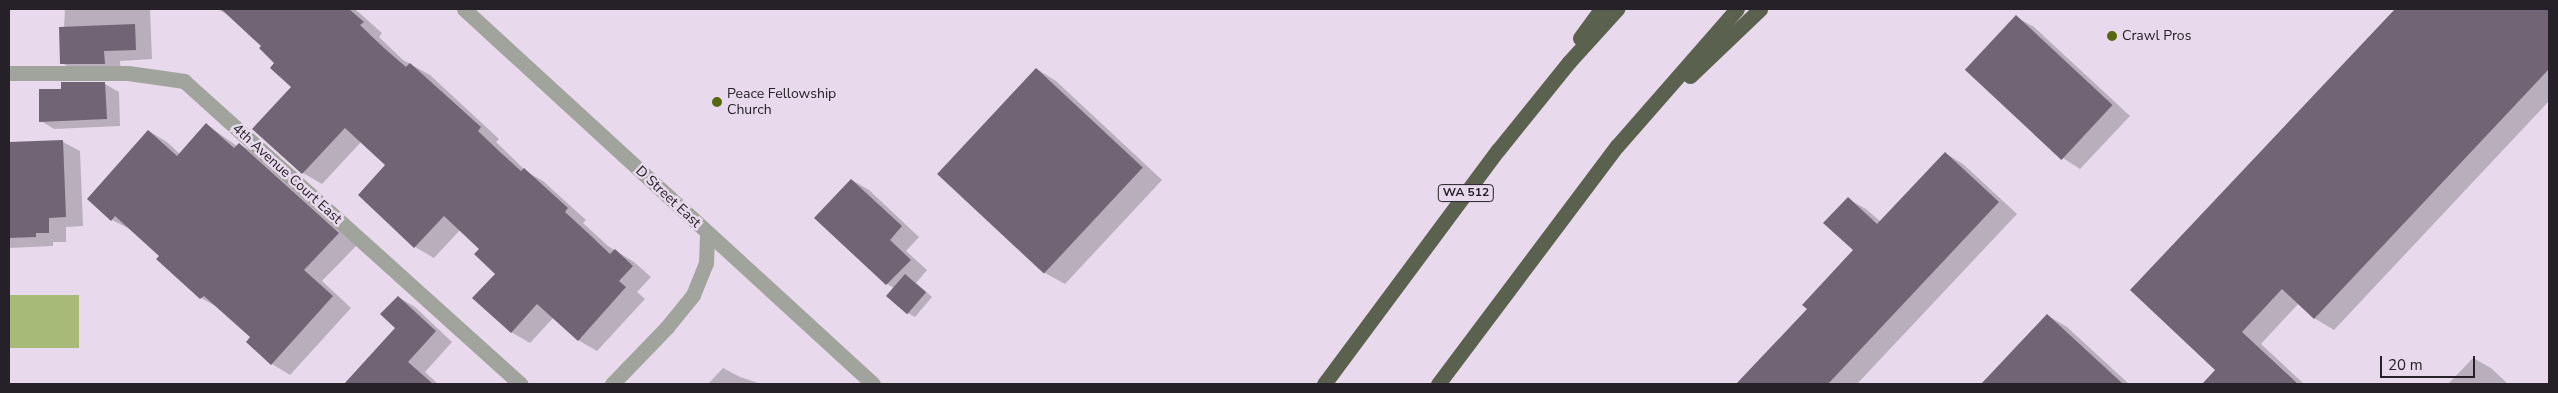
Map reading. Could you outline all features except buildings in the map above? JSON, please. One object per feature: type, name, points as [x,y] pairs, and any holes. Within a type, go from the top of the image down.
[{"type":"highway","points":[[1498,150],[1601,9]]},
{"type":"highway","name":"WA 512","points":[[1324,384],[1498,150],[1569,62],[1617,9]]},
{"type":"highway","points":[[1438,384],[1617,146],[1738,9]]},
{"type":"highway","points":[[1617,146],[1760,9]]},
{"type":"street","name":"D Street East","points":[[464,9],[873,384]]},
{"type":"street","name":"4th Avenue Court East","points":[[9,73],[128,73],[184,82],[521,384]]},
{"type":"street","points":[[612,384],[667,327],[693,295],[706,263],[707,233]]},
{"type":"green space","points":[[9,295],[79,295],[79,348],[9,348]]},
{"type":"place","name":"Crawl Pros","points":[[2112,36]]},
{"type":"place","name":"Peace Fellowship Church","points":[[717,102]]}]
